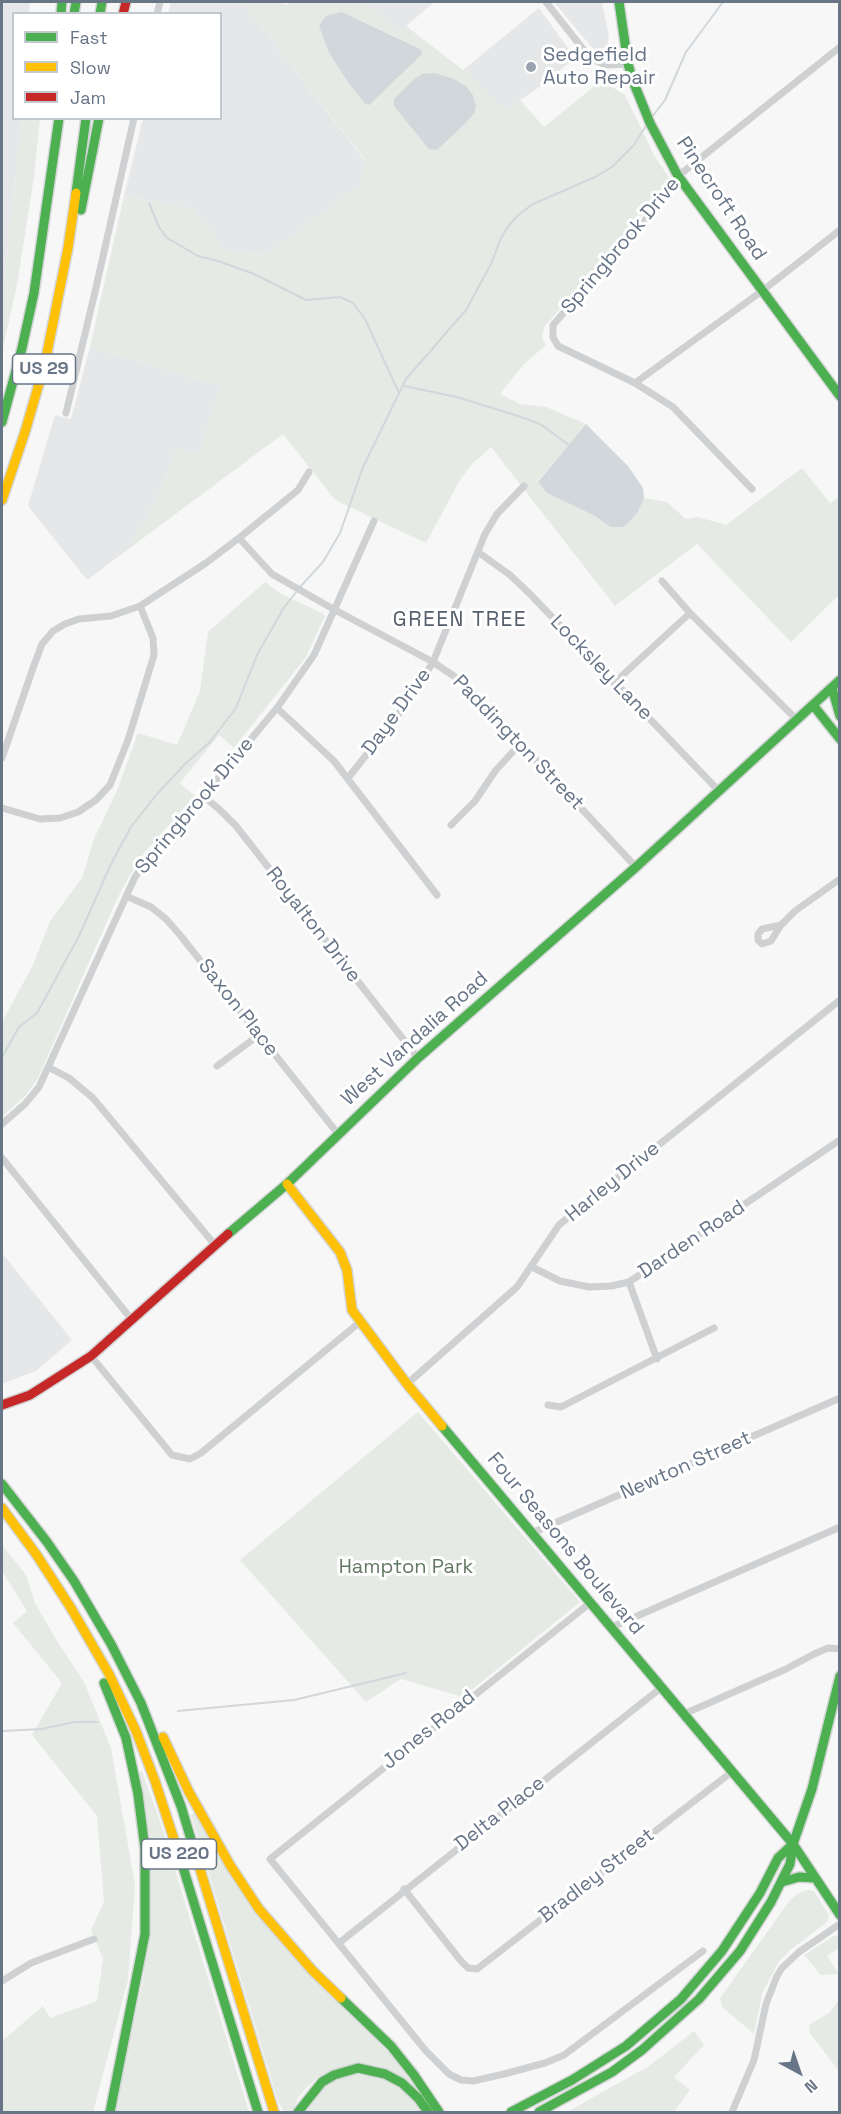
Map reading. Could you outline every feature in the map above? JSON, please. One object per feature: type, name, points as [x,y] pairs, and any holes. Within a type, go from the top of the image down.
[{"type":"main road","name":"Pinecroft Road","points":[[619,2],[628,64],[650,123],[678,176],[840,396]]},
{"type":"main road","name":"US 29","points":[[2,422],[34,293],[59,120]]},
{"type":"main road","name":"US 29","points":[[2,500],[45,363],[68,248],[86,120]]},
{"type":"main road","points":[[68,248],[78,224],[99,120]]},
{"type":"main road","name":"West Vandalia Road","points":[[2,1405],[39,1390],[91,1356],[287,1184],[418,1059],[636,867],[840,680]]},
{"type":"main road","points":[[832,688],[840,716]]},
{"type":"main road","points":[[813,705],[840,739]]},
{"type":"main road","name":"Four Seasons Boulevard","points":[[287,1184],[340,1252],[347,1270],[352,1310],[360,1322],[407,1384],[793,1844],[840,1915]]},
{"type":"main road","name":"US 220","points":[[2,1484],[74,1581],[111,1644],[141,1703],[180,1806],[274,2112]]},
{"type":"main road","name":"US 220","points":[[2,1508],[72,1608],[123,1702],[155,1780],[258,2112]]},
{"type":"main road","points":[[72,1608],[126,1738],[138,1794],[145,1849],[145,1934],[110,2112]]},
{"type":"main road","points":[[539,2112],[612,2072],[672,2025],[699,1999],[740,1951],[782,1882],[790,1864],[793,1844],[812,1789],[840,1676]]},
{"type":"main road","points":[[141,1703],[155,1720],[195,1802],[230,1865],[259,1909],[312,1970],[391,2046],[439,2112]]},
{"type":"main road","points":[[511,2112],[572,2080],[626,2046],[681,1999],[722,1951],[760,1893],[778,1858],[793,1844]]},
{"type":"main road","points":[[782,1882],[799,1877],[816,1878]]},
{"type":"main road","points":[[298,2112],[322,2082],[334,2074],[358,2068],[385,2074],[402,2083],[418,2098],[428,2112]]},
{"type":"street","points":[[546,2],[594,60],[606,64],[628,64]]},
{"type":"street","name":"Springbrook Drive","points":[[635,383],[558,346],[553,337],[553,326],[666,196],[678,176],[840,47]]},
{"type":"street","points":[[66,413],[134,120]]},
{"type":"street","points":[[752,489],[673,407],[635,383],[762,291],[840,230]]},
{"type":"street","points":[[2,758],[42,644],[53,631],[79,619],[111,616],[140,606],[206,563],[239,538],[298,489],[309,472]]},
{"type":"street","name":"Daye Drive","points":[[348,778],[412,697],[433,662],[485,534],[497,514],[524,486]]},
{"type":"street","name":"Springbrook Drive","points":[[2,1124],[25,1104],[39,1087],[135,876],[150,855],[277,708],[314,655],[374,521]]},
{"type":"street","name":"Paddington Street","points":[[239,538],[272,574],[433,662],[464,683],[636,867]]},
{"type":"street","name":"Locksley Lane","points":[[478,552],[510,575],[719,791]]},
{"type":"street","points":[[662,581],[690,613],[797,720]]},
{"type":"street","points":[[2,808],[40,819],[60,818],[78,812],[96,800],[110,785],[128,740],[154,655],[153,638],[140,606]]},
{"type":"street","points":[[614,682],[690,613]]},
{"type":"street","points":[[277,708],[319,745],[348,778],[437,895]]},
{"type":"street","points":[[451,825],[475,801],[496,770],[520,744]]},
{"type":"street","name":"Royalton Drive","points":[[203,796],[236,825],[418,1059]]},
{"type":"street","points":[[781,925],[808,900],[840,879]]},
{"type":"street","name":"Saxon Place","points":[[126,896],[151,907],[166,919],[338,1134]]},
{"type":"street","name":"Harley Drive","points":[[407,1384],[517,1287],[560,1225],[576,1210],[840,1000]]},
{"type":"street","points":[[217,1066],[259,1035]]},
{"type":"street","points":[[48,1067],[69,1078],[93,1098],[215,1245]]},
{"type":"street","name":"Darden Road","points":[[532,1267],[560,1281],[589,1287],[629,1282],[840,1140]]},
{"type":"street","points":[[2,1158],[132,1320]]},
{"type":"street","points":[[629,1282],[657,1359]]},
{"type":"street","points":[[91,1356],[172,1455],[190,1459],[201,1453],[360,1322]]},
{"type":"street","points":[[548,1405],[561,1407],[714,1328]]},
{"type":"street","name":"Newton Street","points":[[531,1533],[840,1398]]},
{"type":"street","points":[[612,1627],[840,1527]]},
{"type":"street","name":"Jones Road","points":[[339,1943],[270,1859],[590,1603]]},
{"type":"street","points":[[684,1714],[786,1669],[814,1653],[828,1648],[840,1649]]},
{"type":"street","name":"Delta Place","points":[[339,1943],[404,1889],[662,1687]]},
{"type":"street","name":"Bradley Street","points":[[404,1889],[461,1961],[468,1968],[477,1969],[733,1771]]},
{"type":"street","points":[[732,2112],[754,2060],[766,2004],[777,1976],[790,1959],[840,1924]]},
{"type":"street","points":[[2,1981],[31,1963],[94,1939]]},
{"type":"street","points":[[339,1943],[426,2051],[449,2074],[461,2080],[473,2081],[545,2063],[564,2055],[703,1951]]},
{"type":"shaded area","points":[[2,2],[30,2],[29,12],[12,12],[12,120],[22,120],[2,287]]},
{"type":"shaded area","points":[[171,2],[243,2],[365,161],[361,185],[265,255],[226,251],[194,209],[124,196],[143,120],[222,120],[222,12],[168,12]]},
{"type":"shaded area","points":[[365,2],[434,2],[397,34]]},
{"type":"shaded area","points":[[554,2],[602,2],[609,37],[607,46],[600,52],[593,49]]},
{"type":"shaded area","points":[[539,8],[575,58],[544,84],[504,111],[463,70]]},
{"type":"shaded area","points":[[342,12],[420,49],[422,54],[369,105],[365,104],[347,81],[328,51],[319,26],[326,16]]},
{"type":"shaded area","points":[[435,73],[454,79],[467,87],[473,95],[476,106],[474,113],[464,125],[437,150],[429,149],[394,106],[394,99],[413,80],[422,74]]},
{"type":"shaded area","points":[[90,347],[221,386],[199,455],[177,449],[154,505],[126,551],[87,580],[28,506],[55,415],[71,419]]},
{"type":"shaded area","points":[[586,424],[628,466],[643,488],[644,498],[638,512],[624,527],[610,527],[595,516],[547,493],[538,482]]},
{"type":"shaded area","points":[[2,1253],[72,1340],[36,1371],[2,1384]]},
{"type":"green space","points":[[243,2],[279,2],[286,5],[291,2],[365,2],[397,34],[406,26],[463,70],[504,110],[520,100],[544,127],[597,84],[612,87],[625,95],[655,157],[670,179],[663,192],[544,327],[542,337],[546,345],[523,365],[500,394],[520,404],[546,407],[586,424],[538,481],[547,493],[595,516],[610,527],[638,512],[644,498],[667,502],[686,519],[698,517],[726,525],[802,468],[830,503],[839,497],[839,595],[791,642],[697,544],[615,606],[491,447],[471,465],[460,480],[426,543],[335,500],[283,434],[126,551],[154,505],[177,449],[199,454],[221,386],[90,347],[124,196],[194,209],[226,251],[265,255],[361,185],[365,160]],"holes":[[[342,12],[420,49],[365,104],[328,51],[319,26]],[[467,87],[473,95],[476,106],[464,125],[437,150]]]},
{"type":"green space","points":[[22,120],[40,120],[34,177],[17,285],[2,353],[2,287]]},
{"type":"green space","points":[[265,582],[283,595],[325,616],[306,657],[234,748],[219,735],[180,783],[195,796],[144,853],[130,875],[117,899],[38,1078],[26,1095],[2,1117],[2,1022],[33,965],[50,921],[82,878],[94,839],[118,788],[138,733],[177,745],[200,691],[208,632]]},
{"type":"green space","name":"Hampton Park","points":[[418,1412],[580,1602],[463,1697],[401,1679],[366,1702],[240,1560]]},
{"type":"green space","points":[[2,1545],[26,1575],[35,1603],[84,1682],[111,1748],[135,1885],[128,1980],[93,2112],[2,2112],[2,2041],[43,2006],[50,2018],[97,2001],[103,1959],[91,1930],[104,1902],[97,1816],[32,1735],[62,1683],[13,1623],[27,1611],[2,1571]]},
{"type":"green space","points":[[142,1771],[161,1824],[249,2112],[114,2112],[143,1980],[149,1939],[138,1773]]},
{"type":"green space","points":[[195,1813],[213,1847],[394,2059],[428,2103],[392,2073],[378,2066],[347,2065],[318,2077],[298,2098],[293,2112],[284,2112],[278,2101],[191,1815]]},
{"type":"green space","points":[[807,1890],[814,1891],[829,1915],[827,1922],[789,1951],[778,1963],[762,1994],[754,2034],[722,2007],[720,1998],[790,1900]]},
{"type":"green space","points":[[839,1935],[839,1948],[827,1956],[839,1974],[821,1975],[804,1955]]},
{"type":"green space","points":[[839,2000],[839,2071],[809,2032],[810,2024],[829,2013]]},
{"type":"green space","points":[[694,2031],[704,2045],[674,2077],[690,2090],[674,2112],[567,2112],[649,2066]]},
{"type":"green space","points":[[354,2074],[385,2079],[410,2097],[422,2112],[303,2112],[328,2082]]},
{"type":"waterway","points":[[652,117],[665,100],[686,52],[723,2]]},
{"type":"waterway","points":[[300,587],[323,562],[340,533],[363,467],[406,379],[466,310],[507,228],[517,216],[533,204],[595,177],[612,167],[634,145],[647,124]]},
{"type":"waterway","points":[[149,203],[159,227],[167,238],[198,256],[254,274],[306,300],[340,297],[353,303],[365,319],[399,393]]},
{"type":"waterway","points":[[404,386],[457,397],[521,417],[540,424],[569,445]]},
{"type":"waterway","points":[[2,1057],[19,1027],[37,1013],[79,936],[111,864],[131,827],[157,794],[185,764],[210,742],[236,708],[257,655],[283,609],[297,591]]},
{"type":"waterway","points":[[178,1711],[294,1700],[406,1673]]},
{"type":"waterway","points":[[2,1731],[42,1729],[74,1722],[97,1722]]},
{"type":"traffic: fast","points":[[61,12],[62,2]]},
{"type":"traffic: fast","points":[[74,12],[76,2]]},
{"type":"traffic: fast","points":[[100,12],[102,2]]},
{"type":"traffic: fast","points":[[619,2],[628,64],[633,81],[650,123],[678,176],[840,396]]},
{"type":"traffic: fast","points":[[2,422],[34,293],[59,120]]},
{"type":"traffic: fast","points":[[76,193],[86,120]]},
{"type":"traffic: fast","points":[[81,210],[99,120]]},
{"type":"traffic: fast","points":[[228,1234],[287,1184],[418,1058],[636,867],[840,680]]},
{"type":"traffic: fast","points":[[832,688],[840,716]]},
{"type":"traffic: fast","points":[[813,705],[840,739]]},
{"type":"traffic: fast","points":[[442,1426],[793,1844],[840,1915]]},
{"type":"traffic: fast","points":[[2,1484],[74,1581],[111,1644],[141,1703],[181,1806],[193,1846]]},
{"type":"traffic: fast","points":[[539,2112],[612,2072],[642,2050],[699,1999],[740,1951],[771,1902],[790,1864],[793,1844],[812,1789],[840,1676]]},
{"type":"traffic: fast","points":[[104,1683],[126,1738],[138,1794],[145,1849],[145,1934],[110,2112]]},
{"type":"traffic: fast","points":[[511,2112],[572,2080],[626,2046],[681,1999],[722,1951],[760,1893],[778,1858],[793,1844]]},
{"type":"traffic: fast","points":[[182,1864],[258,2112]]},
{"type":"traffic: fast","points":[[782,1882],[799,1877],[815,1878]]},
{"type":"traffic: fast","points":[[341,1998],[391,2046],[439,2112]]},
{"type":"traffic: fast","points":[[298,2112],[322,2082],[334,2075],[358,2068],[385,2074],[402,2083],[418,2098],[428,2112]]},
{"type":"traffic: slow","points":[[2,500],[45,363],[68,248],[76,193]]},
{"type":"traffic: slow","points":[[287,1184],[340,1252],[347,1270],[352,1310],[407,1384],[442,1426]]},
{"type":"traffic: slow","points":[[2,1508],[36,1554],[71,1608],[109,1674],[136,1731],[182,1864]]},
{"type":"traffic: slow","points":[[163,1737],[189,1792],[230,1865],[259,1909],[312,1970],[341,1998]]},
{"type":"traffic: slow","points":[[193,1846],[274,2112]]},
{"type":"traffic: jam","points":[[124,12],[126,2]]},
{"type":"traffic: jam","points":[[2,1405],[30,1395],[91,1356],[228,1234]]},
{"type":"place","name":"Sedgefield Auto Repair","points":[[531,67]]},
{"type":"district","name":"GREEN TREE","points":[[460,620]]}]
